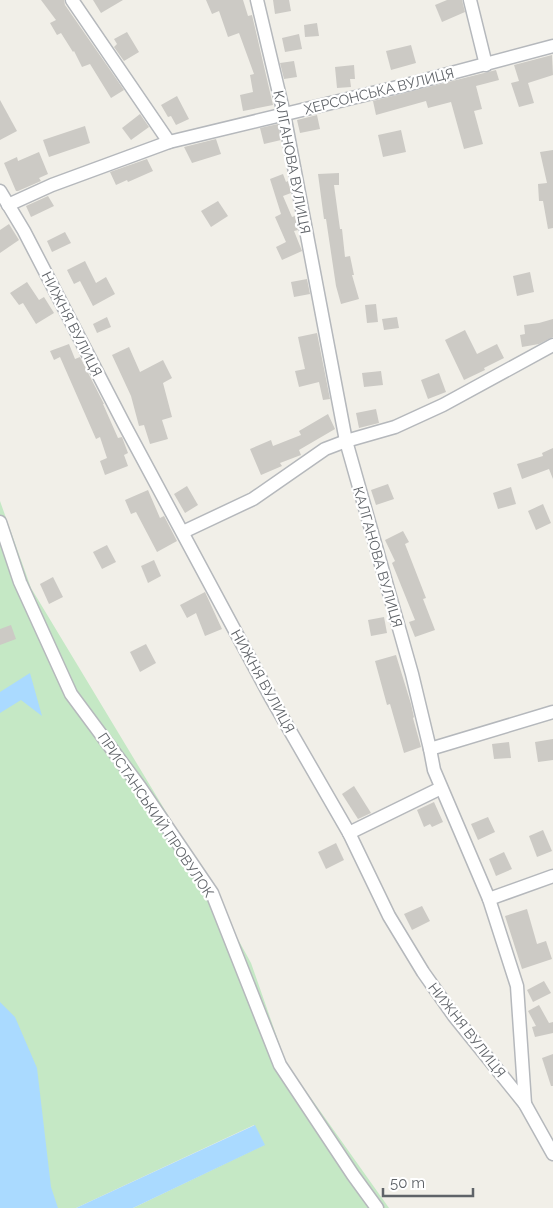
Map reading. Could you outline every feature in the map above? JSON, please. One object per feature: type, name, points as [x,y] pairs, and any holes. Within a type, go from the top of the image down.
[{"type":"street","points":[[72,0],[169,142]]},
{"type":"street","name":"КАЛГАНОВА ВУЛИЦЯ","points":[[258,0],[284,114],[346,441],[412,674],[434,770],[489,899],[517,986],[525,1104]]},
{"type":"street","points":[[470,0],[486,64]]},
{"type":"street","name":"ХЕРСОНСЬКА ВУЛИЦЯ","points":[[8,204],[52,185],[169,142],[410,84],[553,46]]},
{"type":"street","name":"НИЖНЯ ВУЛИЦЯ","points":[[0,191],[24,231],[119,415],[270,696],[349,833],[389,916],[423,972],[454,1016],[525,1104],[553,1154]]},
{"type":"street","points":[[183,532],[253,499],[325,449],[395,427],[443,405],[553,345]]},
{"type":"street","name":"ПРИСТАНСЬКИЙ ПРОВУЛОК","points":[[0,522],[20,582],[71,694],[140,787],[212,893],[280,1065],[353,1176],[377,1208]]},
{"type":"street","points":[[430,749],[553,712]]},
{"type":"street","points":[[349,833],[441,788]]},
{"type":"street","points":[[489,899],[553,876]]},
{"type":"green space","points":[[0,501],[31,588],[189,850],[251,963],[286,1063],[389,1208],[133,1208],[264,1145],[254,1125],[76,1208],[21,1208],[0,1161]]},
{"type":"water","points":[[30,673],[42,716],[21,700],[0,713],[0,692]]},
{"type":"water","points":[[0,1002],[15,1017],[37,1068],[51,1187],[58,1208],[0,1208]]},
{"type":"water","points":[[255,1125],[265,1145],[133,1208],[76,1208]]},
{"type":"building","points":[[41,0],[64,0],[65,5],[124,90],[111,98],[90,64],[82,67],[74,51],[61,33],[57,35],[50,23],[56,20]]},
{"type":"building","points":[[93,0],[123,0],[101,13]]},
{"type":"building","points":[[206,0],[243,0],[248,16],[252,15],[273,105],[243,111],[240,95],[253,92],[250,75],[254,74],[239,33],[228,37],[219,11],[212,14]]},
{"type":"building","points":[[273,0],[289,0],[291,11],[275,14]]},
{"type":"building","points":[[447,0],[462,0],[465,12],[442,22],[435,5]]},
{"type":"building","points":[[317,23],[319,36],[305,37],[304,25]]},
{"type":"building","points":[[127,32],[139,52],[124,61],[114,47],[117,44],[114,39]]},
{"type":"building","points":[[299,34],[302,49],[285,52],[282,38]]},
{"type":"building","points":[[411,45],[416,63],[391,70],[386,51]]},
{"type":"building","points":[[552,55],[553,75],[528,83],[534,103],[519,107],[511,83],[519,81],[514,65]]},
{"type":"building","points":[[294,61],[297,77],[284,79],[280,63]]},
{"type":"building","points":[[354,65],[355,79],[350,79],[351,87],[337,88],[335,67]]},
{"type":"building","points":[[496,70],[499,80],[476,86],[482,109],[474,111],[483,144],[464,149],[451,102],[428,108],[426,101],[376,115],[373,101]]},
{"type":"building","points":[[177,96],[189,119],[176,125],[171,116],[168,117],[161,105]]},
{"type":"building","points":[[0,100],[17,131],[0,140]]},
{"type":"building","points":[[140,114],[149,127],[131,140],[122,128]]},
{"type":"building","points":[[317,115],[320,129],[300,133],[297,120]]},
{"type":"building","points":[[278,124],[281,140],[264,144],[260,128]]},
{"type":"building","points":[[85,126],[90,143],[49,157],[43,140]]},
{"type":"building","points":[[401,130],[406,152],[383,157],[378,135]]},
{"type":"building","points":[[216,139],[221,154],[192,163],[184,147]]},
{"type":"building","points":[[553,150],[553,228],[548,229],[543,201],[539,201],[538,184],[547,183],[540,152]]},
{"type":"building","points":[[39,152],[48,174],[39,178],[41,181],[16,191],[4,163],[17,157],[18,161]]},
{"type":"building","points":[[147,159],[153,171],[116,185],[110,172]]},
{"type":"building","points":[[339,173],[339,185],[334,185],[340,229],[342,229],[345,257],[350,256],[354,275],[352,275],[359,299],[341,304],[336,286],[326,219],[324,219],[318,174]]},
{"type":"building","points":[[283,174],[286,182],[288,181],[291,193],[283,196],[292,217],[295,216],[298,230],[294,231],[302,251],[282,260],[276,247],[286,242],[275,217],[281,214],[270,179]]},
{"type":"building","points":[[48,196],[54,206],[31,217],[26,206]]},
{"type":"building","points":[[218,201],[228,216],[211,227],[201,211]]},
{"type":"building","points":[[9,224],[19,240],[0,253],[0,230]]},
{"type":"building","points":[[65,232],[71,243],[52,252],[47,241]]},
{"type":"building","points":[[85,261],[96,283],[106,277],[115,294],[93,306],[80,281],[74,284],[67,270]]},
{"type":"building","points":[[530,272],[534,292],[517,296],[513,276]]},
{"type":"building","points":[[307,279],[310,294],[294,297],[291,282]]},
{"type":"building","points":[[27,282],[39,300],[44,297],[54,313],[36,324],[23,303],[19,305],[10,293]]},
{"type":"building","points":[[376,304],[378,322],[367,323],[365,305]]},
{"type":"building","points":[[107,317],[111,327],[97,333],[93,324]]},
{"type":"building","points":[[397,317],[399,328],[384,330],[382,319]]},
{"type":"building","points":[[553,319],[553,337],[539,344],[522,347],[520,335],[525,334],[524,325]]},
{"type":"building","points":[[465,330],[477,354],[497,344],[504,358],[464,380],[445,340]]},
{"type":"building","points":[[317,333],[330,399],[323,400],[319,382],[299,387],[295,371],[305,369],[298,337]]},
{"type":"building","points":[[69,344],[75,359],[80,357],[104,404],[118,438],[122,437],[128,453],[124,455],[128,466],[105,475],[100,461],[107,458],[100,437],[96,439],[60,357],[54,360],[50,351]]},
{"type":"building","points":[[129,347],[140,372],[163,360],[172,378],[163,383],[172,417],[162,420],[168,439],[150,444],[144,425],[139,426],[131,396],[112,355]]},
{"type":"building","points":[[381,371],[383,385],[364,387],[362,373]]},
{"type":"building","points":[[439,373],[446,392],[428,399],[421,380]]},
{"type":"building","points":[[376,409],[379,423],[359,428],[356,413]]},
{"type":"building","points":[[328,414],[335,429],[299,450],[301,455],[280,463],[282,466],[261,475],[250,449],[271,440],[273,446],[301,435],[299,431]]},
{"type":"building","points":[[553,448],[553,479],[549,469],[522,479],[517,464],[543,456],[542,453]]},
{"type":"building","points":[[388,484],[394,499],[376,505],[371,490]]},
{"type":"building","points":[[187,486],[198,505],[185,513],[174,494]]},
{"type":"building","points":[[511,487],[516,504],[498,509],[493,493]]},
{"type":"building","points":[[148,490],[160,518],[164,516],[177,541],[157,552],[136,512],[131,514],[125,500]]},
{"type":"building","points":[[543,504],[551,523],[536,530],[528,511]]},
{"type":"building","points":[[403,531],[409,542],[405,544],[426,598],[423,599],[435,630],[415,637],[409,622],[415,620],[392,563],[395,561],[385,540]]},
{"type":"building","points":[[107,545],[116,562],[102,569],[93,552]]},
{"type":"building","points":[[154,560],[161,576],[148,583],[141,566]]},
{"type":"building","points":[[53,577],[63,597],[49,604],[40,584]]},
{"type":"building","points":[[205,592],[222,629],[205,636],[196,613],[187,618],[180,605]]},
{"type":"building","points":[[384,617],[387,633],[371,636],[368,620]]},
{"type":"building","points":[[11,625],[16,639],[0,645],[0,629]]},
{"type":"building","points":[[146,644],[156,663],[140,672],[130,652]]},
{"type":"building","points":[[396,655],[411,704],[421,747],[404,753],[390,704],[387,705],[375,661]]},
{"type":"building","points":[[553,739],[553,760],[538,762],[535,742]]},
{"type":"building","points":[[509,742],[511,758],[494,759],[492,744]]},
{"type":"building","points":[[354,786],[371,813],[358,819],[342,794]]},
{"type":"building","points":[[434,802],[443,822],[432,827],[430,824],[424,827],[417,810]]},
{"type":"building","points":[[488,817],[495,832],[478,840],[471,824]]},
{"type":"building","points":[[543,830],[552,851],[537,857],[529,836]]},
{"type":"building","points":[[336,843],[344,860],[326,869],[318,852]]},
{"type":"building","points":[[504,852],[512,869],[496,876],[489,859]]},
{"type":"building","points":[[422,906],[430,921],[412,930],[404,914]]},
{"type":"building","points":[[527,909],[537,944],[546,941],[552,959],[522,969],[505,916]]},
{"type":"building","points":[[544,981],[551,993],[533,1002],[527,990]]},
{"type":"building","points":[[539,1005],[549,1023],[553,1022],[553,1033],[535,1037],[532,1027],[536,1026],[528,1011]]},
{"type":"building","points":[[553,1054],[553,1086],[551,1086],[542,1058]]}]
